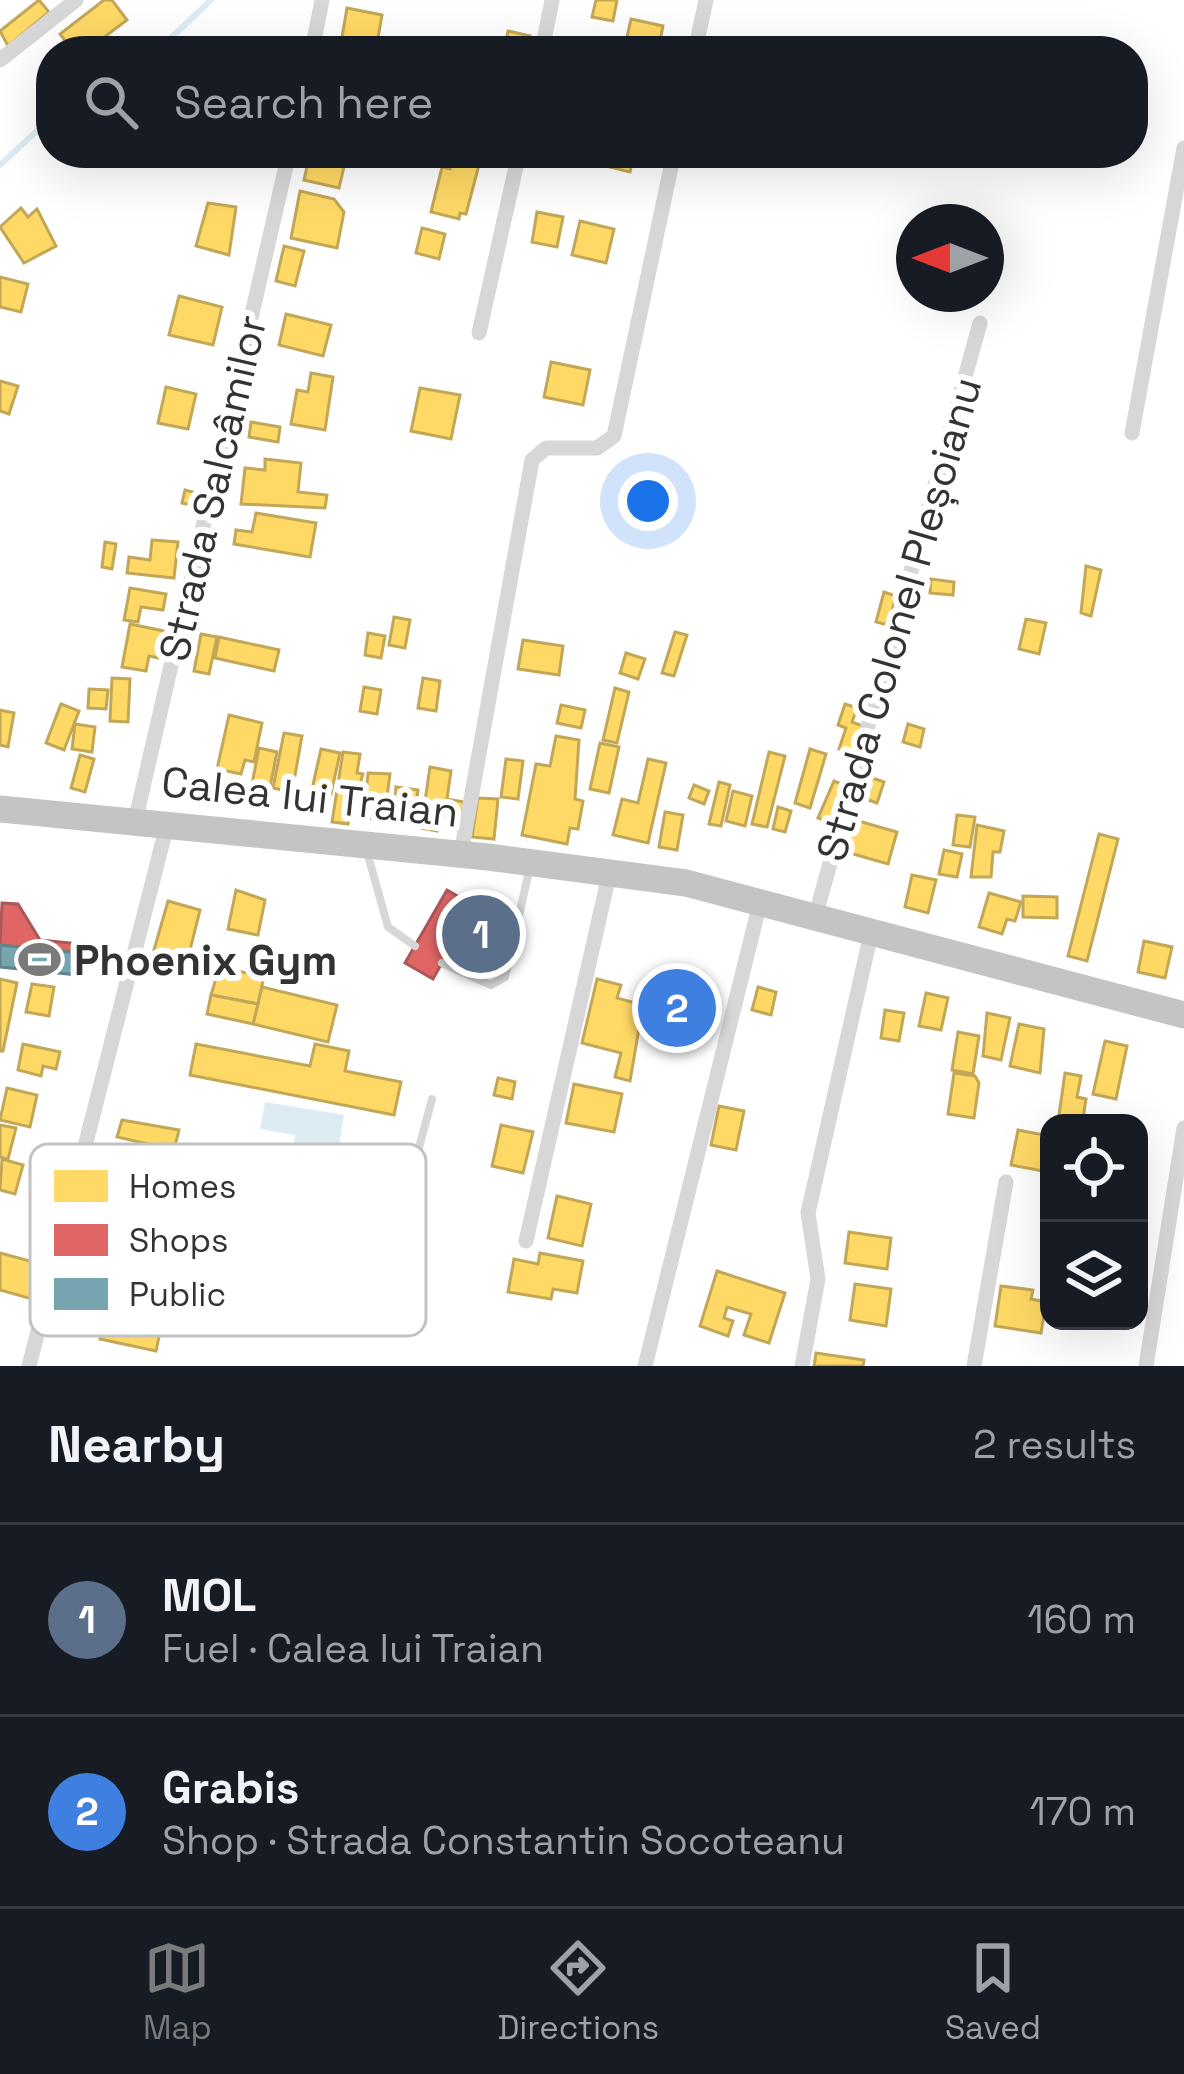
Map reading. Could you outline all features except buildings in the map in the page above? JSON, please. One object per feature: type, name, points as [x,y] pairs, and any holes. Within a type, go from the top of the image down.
[{"type":"highway","name":"Calea lui Traian","points":[[0,809],[610,871],[760,899],[1184,1015]]},
{"type":"street","points":[[0,60],[76,0]]},
{"type":"street","points":[[315,36],[322,0]]},
{"type":"street","points":[[545,36],[553,0]]},
{"type":"street","points":[[698,36],[706,0]]},
{"type":"street","points":[[1132,433],[1184,148]]},
{"type":"street","name":"Strada Salcâmilor","points":[[134,822],[286,168]]},
{"type":"street","points":[[478,333],[516,168]]},
{"type":"street","points":[[461,854],[532,460],[546,448],[597,448],[614,436],[671,168]]},
{"type":"street","name":"Strada Colonel Pleșoianu","points":[[816,914],[888,669],[980,323]]},
{"type":"street","points":[[86,1144],[167,825]]},
{"type":"street","points":[[526,1241],[610,871]]},
{"type":"street","points":[[645,1366],[760,899]]},
{"type":"street","points":[[802,1366],[818,1280],[808,1213],[872,929]]},
{"type":"street","points":[[1146,1366],[1184,1128]]},
{"type":"street","points":[[974,1366],[1006,1182]]},
{"type":"street","points":[[29,1366],[37,1336]]},
{"type":"lane","points":[[365,845],[388,927],[415,946]]},
{"type":"lane","points":[[442,963],[490,985],[505,976],[531,862]]},
{"type":"lane","points":[[420,1144],[432,1099]]},
{"type":"shaded area","points":[[265,1102],[344,1115],[339,1144],[294,1144],[295,1135],[260,1129]]},
{"type":"waterway","points":[[173,36],[211,0]]},
{"type":"waterway","points":[[0,165],[36,132]]},
{"type":"place","name":"MOL","points":[[481,934]]},
{"type":"place","name":"Phoenix Gym","points":[[40,960]]},
{"type":"place","name":"Grabis","points":[[677,1008]]}]
